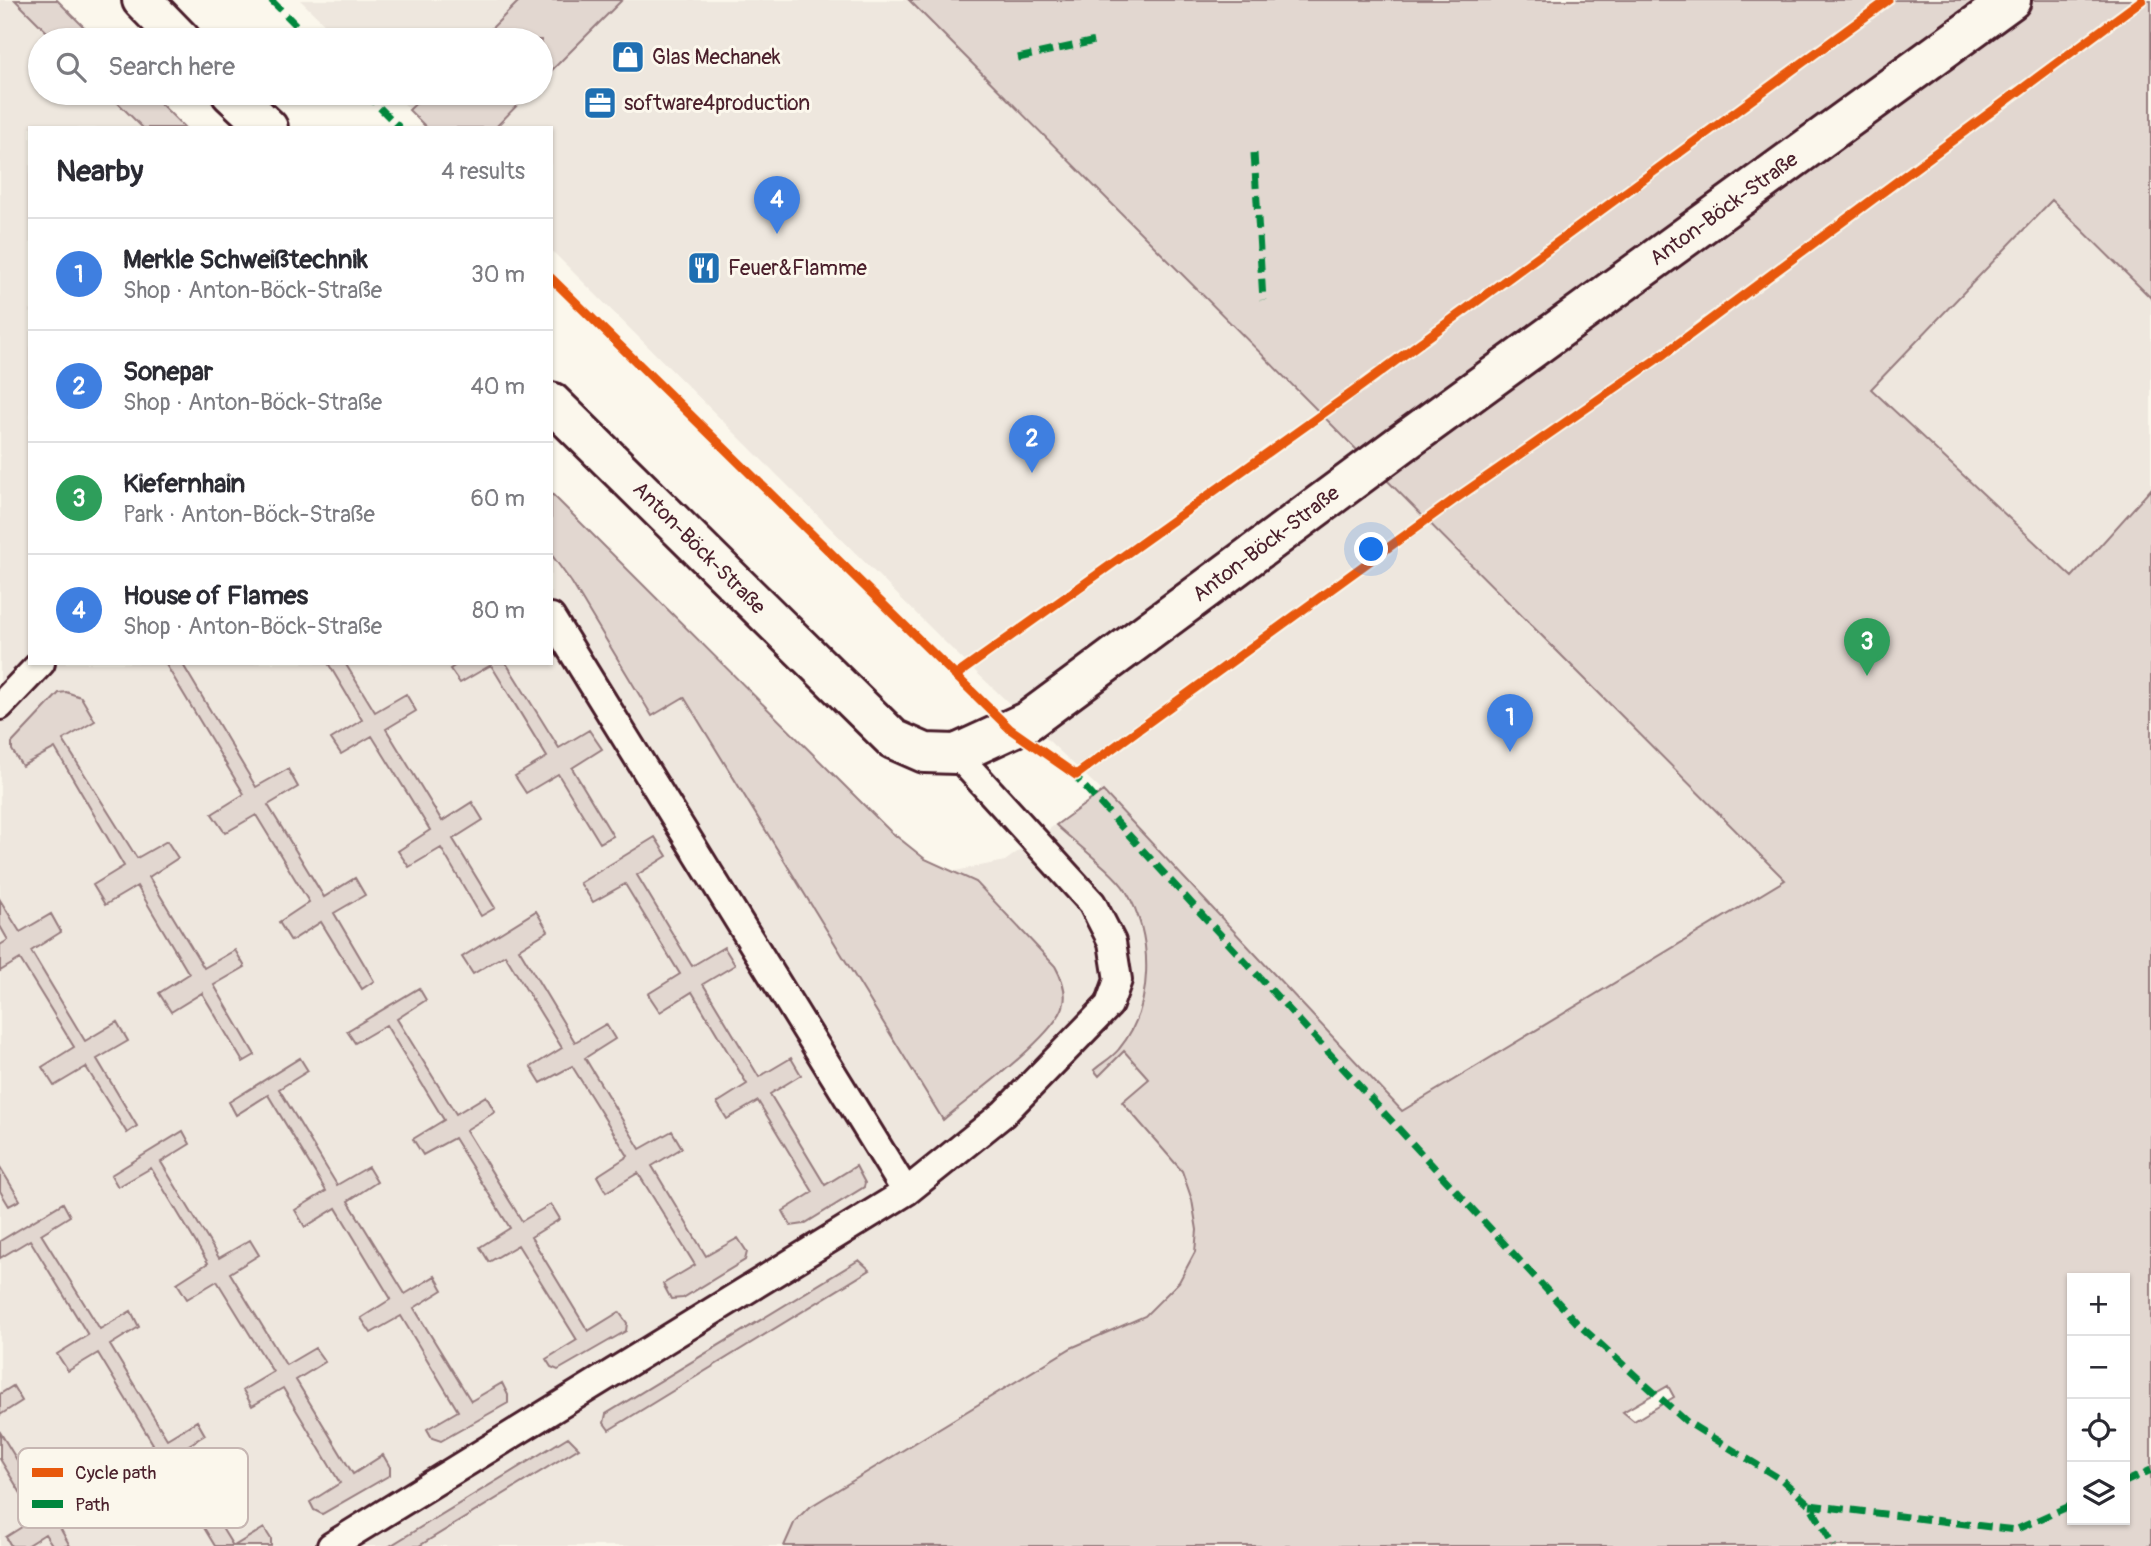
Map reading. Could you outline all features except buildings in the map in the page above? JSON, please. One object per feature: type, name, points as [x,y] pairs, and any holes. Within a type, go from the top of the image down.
[{"type":"street","points":[[142,0],[169,28]]},
{"type":"street","name":"Anton-Böck-Straße","points":[[553,404],[893,739],[925,753],[956,754],[1028,721],[1401,444],[2011,0]]},
{"type":"street","points":[[244,105],[266,126]]},
{"type":"lane","points":[[555,622],[906,1192]]},
{"type":"lane","points":[[0,706],[39,665]]},
{"type":"lane","points":[[331,1546],[906,1192],[1003,1114],[1109,1005],[1118,980],[1112,942],[1091,903],[956,754]]},
{"type":"shaded area","points":[[0,0],[57,0],[85,28],[28,28],[28,105],[162,105],[183,126],[28,126],[28,665],[553,665],[553,495],[890,831],[925,859],[955,871],[1005,861],[1102,791],[956,653],[553,252],[553,126],[427,126],[405,105],[553,105],[553,28],[329,28],[300,0],[909,0],[1785,880],[1401,1111],[867,1546],[0,1546]]},
{"type":"shaded area","points":[[15,0],[57,0],[85,28],[43,28]]},
{"type":"shaded area","points":[[520,0],[622,0],[553,69],[553,28],[492,28]]},
{"type":"shaded area","points":[[909,0],[2151,0],[2151,298],[2052,200],[1871,389],[2072,577],[2151,489],[2151,1546],[784,1546],[795,1521],[808,1508],[1071,1348],[1145,1316],[1179,1282],[1195,1252],[1197,1230],[1192,1200],[1182,1171],[1122,1102],[1149,1079],[1124,1051],[1099,1076],[1094,1070],[1117,1052],[1130,1032],[1139,1013],[1146,972],[1142,929],[1126,891],[1103,866],[1056,825],[1103,791],[1402,1111],[1785,880]],"holes":[[[1668,1386],[1674,1397],[1634,1421],[1623,1412]]]},
{"type":"shaded area","points":[[120,105],[162,105],[183,126],[141,126]]},
{"type":"shaded area","points":[[414,105],[517,105],[497,126],[425,126],[409,110]]},
{"type":"shaded area","points":[[2052,200],[2151,298],[2151,489],[2072,577],[1871,389]]},
{"type":"shaded area","points":[[553,495],[890,831],[925,859],[976,882],[1055,966],[1065,993],[1064,1003],[1047,1031],[1031,1048],[943,1120],[684,697],[652,716],[572,583],[553,557]]},
{"type":"shaded area","points":[[166,665],[183,665],[256,787],[288,769],[298,787],[268,805],[324,897],[355,878],[365,895],[334,913],[374,981],[362,989],[321,922],[291,941],[279,922],[309,902],[256,815],[225,833],[212,814],[244,794]]},
{"type":"shaded area","points":[[329,665],[346,665],[375,712],[406,694],[416,711],[386,729],[442,821],[472,802],[483,820],[453,839],[495,908],[481,916],[441,848],[409,867],[398,851],[430,830],[372,736],[341,754],[331,739],[362,720]]},
{"type":"shaded area","points":[[456,665],[491,665],[460,683],[450,669]]},
{"type":"shaded area","points":[[491,665],[507,665],[559,748],[589,730],[602,749],[572,768],[613,836],[600,843],[558,774],[526,793],[515,776],[547,757]]},
{"type":"shaded area","points":[[66,692],[81,697],[95,721],[63,740],[137,858],[167,841],[178,858],[149,877],[204,968],[235,950],[245,967],[214,985],[255,1055],[243,1062],[202,993],[171,1012],[159,993],[189,974],[137,886],[105,905],[93,885],[124,866],[55,748],[22,766],[12,750],[12,743],[59,693]]},
{"type":"shaded area","points":[[655,837],[667,856],[637,875],[692,966],[724,947],[735,965],[703,984],[759,1077],[791,1058],[801,1075],[770,1094],[825,1185],[856,1166],[865,1183],[864,1187],[804,1224],[791,1226],[783,1211],[813,1192],[758,1101],[727,1119],[717,1103],[747,1084],[692,992],[660,1012],[648,994],[680,974],[625,884],[593,902],[580,883]]},
{"type":"shaded area","points":[[0,900],[20,932],[51,914],[61,932],[31,951],[85,1041],[117,1022],[128,1041],[97,1059],[137,1126],[127,1133],[86,1067],[54,1086],[42,1067],[74,1047],[20,959],[0,971],[0,945],[8,940],[0,926]]},
{"type":"shaded area","points":[[536,911],[548,931],[519,949],[575,1042],[606,1024],[615,1039],[585,1058],[640,1149],[672,1131],[682,1148],[652,1166],[706,1256],[738,1238],[747,1252],[745,1260],[683,1298],[671,1299],[663,1284],[695,1265],[638,1173],[606,1192],[597,1176],[628,1156],[572,1066],[541,1083],[531,1067],[562,1048],[505,955],[473,974],[462,957]]},
{"type":"shaded area","points":[[419,988],[426,1000],[397,1019],[456,1114],[486,1096],[495,1112],[466,1130],[522,1221],[551,1204],[560,1219],[531,1237],[588,1331],[619,1312],[627,1323],[626,1331],[558,1370],[551,1367],[546,1359],[577,1340],[518,1245],[489,1262],[480,1247],[510,1228],[454,1138],[423,1155],[413,1139],[444,1120],[386,1025],[355,1043],[347,1031]]},
{"type":"shaded area","points":[[300,1058],[308,1071],[279,1089],[337,1185],[368,1167],[377,1182],[348,1201],[405,1294],[435,1276],[443,1290],[414,1308],[471,1401],[502,1383],[508,1395],[508,1403],[441,1441],[432,1438],[427,1429],[458,1411],[401,1316],[371,1333],[361,1318],[391,1299],[336,1208],[305,1227],[295,1210],[326,1191],[268,1095],[236,1115],[229,1102]]},
{"type":"shaded area","points":[[183,1131],[190,1144],[161,1162],[219,1258],[250,1240],[259,1255],[230,1273],[286,1365],[315,1348],[325,1362],[296,1380],[353,1474],[383,1455],[390,1467],[390,1475],[322,1514],[314,1510],[310,1502],[340,1483],[283,1388],[252,1406],[243,1390],[273,1372],[217,1281],[187,1299],[177,1283],[208,1263],[151,1168],[118,1187],[111,1175]]},
{"type":"shaded area","points":[[0,1167],[20,1200],[9,1206],[0,1191]]},
{"type":"shaded area","points":[[63,1203],[70,1216],[41,1234],[100,1329],[131,1311],[139,1327],[110,1345],[167,1439],[197,1421],[205,1435],[184,1448],[147,1448],[153,1444],[98,1353],[68,1371],[57,1354],[88,1335],[30,1240],[0,1258],[0,1241]]},
{"type":"shaded area","points":[[859,1260],[870,1270],[609,1430],[604,1423],[606,1414]]},
{"type":"shaded area","points":[[13,1386],[22,1401],[0,1415],[0,1394]]},
{"type":"shaded area","points":[[0,1432],[18,1462],[18,1488],[0,1459]]},
{"type":"shaded area","points":[[568,1437],[579,1448],[419,1546],[390,1546]]},
{"type":"shaded area","points":[[20,1528],[60,1528],[70,1546],[53,1546],[45,1534],[26,1546],[11,1546],[6,1537]]},
{"type":"shaded area","points":[[204,1528],[222,1528],[233,1546],[215,1546]]},
{"type":"shaded area","points":[[264,1528],[271,1539],[271,1546],[234,1546]]},
{"type":"marked path","points":[[271,0],[299,28]]},
{"type":"marked path","points":[[1018,58],[1099,40]]},
{"type":"marked path","points":[[377,105],[398,126]]},
{"type":"marked path","points":[[1254,153],[1263,300]]},
{"type":"marked path","points":[[1071,772],[1578,1324],[1687,1422],[1782,1480],[1810,1505],[1834,1546]]},
{"type":"marked path","points":[[2130,1480],[2151,1470]]},
{"type":"marked path","points":[[1810,1505],[2015,1530],[2067,1507]]},
{"type":"cycle path","points":[[955,676],[1353,392],[1888,0]]},
{"type":"cycle path","points":[[553,280],[1010,729],[1076,775],[1455,499],[1664,354],[2142,0]]},
{"type":"place","name":"Glas Mechanek","points":[[628,57]]},
{"type":"place","name":"software4production","points":[[600,103]]},
{"type":"place","name":"House of Flames","points":[[777,234]]},
{"type":"place","name":"Feuer&Flamme","points":[[704,268]]},
{"type":"place","name":"Sonepar","points":[[1032,473]]},
{"type":"place","name":"Kiefernhain","points":[[1867,676]]},
{"type":"place","name":"Merkle Schweißtechnik","points":[[1510,752]]}]
